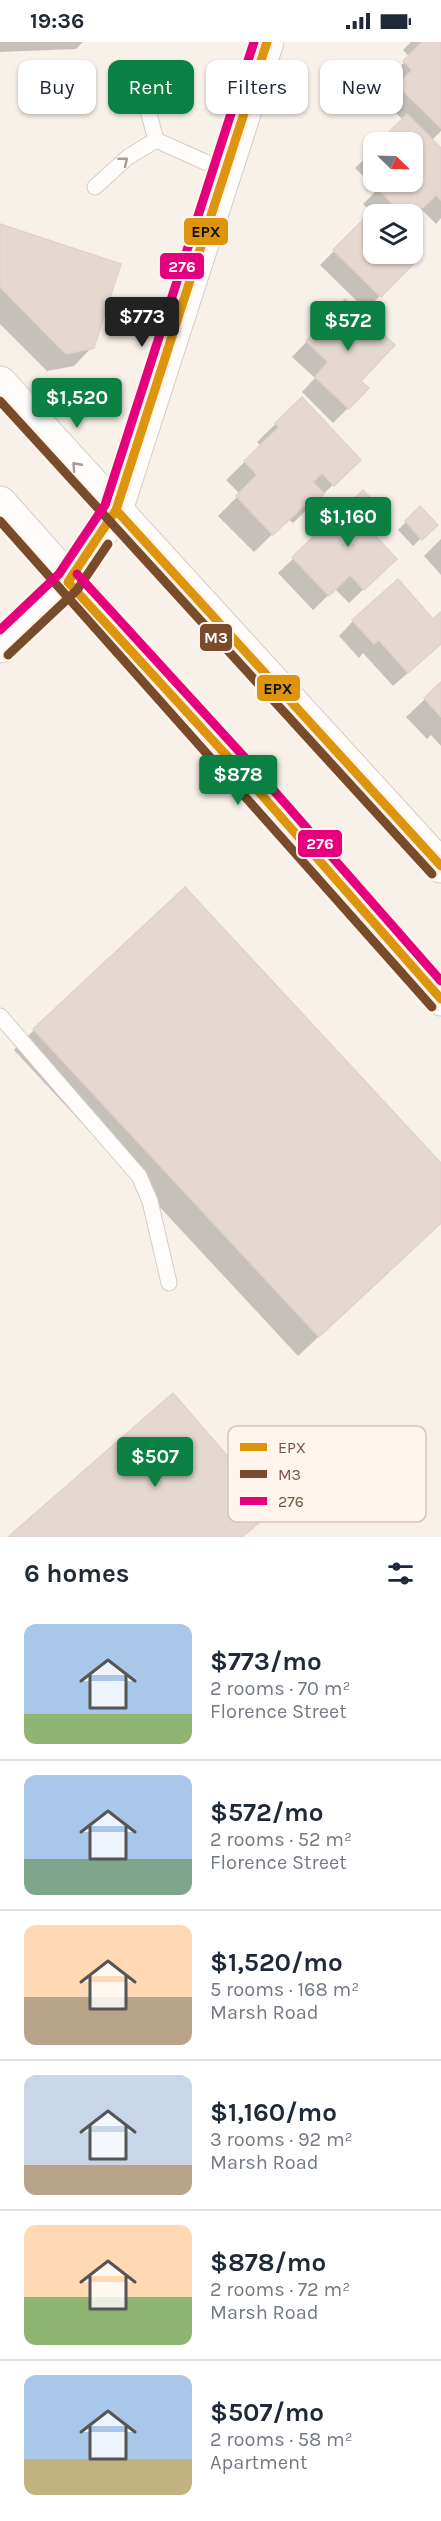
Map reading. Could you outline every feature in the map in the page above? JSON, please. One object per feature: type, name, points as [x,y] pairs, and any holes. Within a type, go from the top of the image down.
[{"type":"main road","points":[[0,646],[69,582],[116,510],[267,42]]},
{"type":"main road","points":[[0,383],[441,866]]},
{"type":"main road","points":[[0,503],[441,999]]},
{"type":"lane","points":[[149,114],[156,140]]},
{"type":"lane","points":[[156,140],[225,171]]},
{"type":"lane","points":[[95,187],[128,158],[156,140]]},
{"type":"lane","points":[[0,1016],[139,1176],[150,1201],[169,1283]]},
{"type":"building","points":[[422,42],[441,42],[441,128],[403,91],[403,79],[412,70],[403,61]]},
{"type":"building","points":[[407,114],[441,148],[441,200],[436,195],[423,207],[423,204],[393,204],[381,192],[423,192],[423,132],[389,132]]},
{"type":"building","points":[[363,220],[363,264],[413,264],[381,297],[333,250]]},
{"type":"building","points":[[0,224],[121,264],[94,348],[66,354],[0,287]]},
{"type":"building","points":[[345,299],[395,345],[361,381],[369,388],[349,409],[315,377],[328,362],[306,341]]},
{"type":"building","points":[[302,397],[361,460],[334,486],[322,473],[313,482],[324,494],[312,506],[308,502],[273,535],[236,496],[257,475],[244,461],[279,427],[275,423]]},
{"type":"building","points":[[363,490],[388,517],[372,532],[397,559],[364,590],[350,575],[329,596],[292,557]]},
{"type":"building","points":[[420,506],[438,525],[422,540],[405,521]]},
{"type":"building","points":[[398,579],[433,619],[441,612],[441,644],[408,673],[379,640],[374,644],[352,620]]},
{"type":"building","points":[[441,682],[441,717],[424,698]]},
{"type":"building","points":[[185,887],[441,1163],[441,1223],[319,1337],[33,1029]]},
{"type":"building","points":[[173,1393],[228,1457],[228,1522],[260,1522],[242,1537],[8,1537]]},
{"type":"transit line","name":"276","points":[[0,630],[59,574],[105,505],[254,42]]},
{"type":"transit line","name":"EPX","points":[[68,582],[116,510],[267,42]]},
{"type":"transit line","name":"M3","points":[[0,401],[432,874]]},
{"type":"transit line","name":"EPX","points":[[116,510],[441,866]]},
{"type":"transit line","name":"M3","points":[[0,521],[432,1007]]},
{"type":"transit line","name":"M3","points":[[8,655],[77,590],[108,544]]},
{"type":"transit line","name":"276","points":[[77,574],[247,760],[441,981]]},
{"type":"transit line","name":"EPX","points":[[68,582],[238,768],[441,999]]}]
